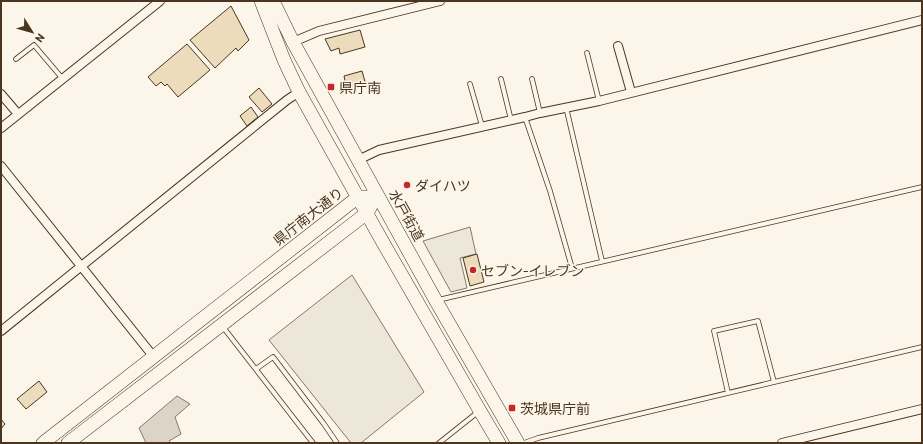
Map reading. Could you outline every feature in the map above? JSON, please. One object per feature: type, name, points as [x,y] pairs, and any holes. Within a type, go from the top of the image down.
[{"type":"main road","points":[[261,1],[284,60],[299,92],[497,440],[510,429]]},
{"type":"main road","name":"水戸街道","points":[[273,1],[293,42],[436,301],[518,443]]},
{"type":"main road","name":"県庁南大通り","points":[[65,439],[153,356],[358,197],[379,197]]},
{"type":"main road","name":"県庁南大通り","points":[[43,443],[65,439],[221,325],[366,212],[379,197]]},
{"type":"street","points":[[1,128],[160,1]]},
{"type":"street","points":[[293,42],[318,31],[440,1]]},
{"type":"street","points":[[358,160],[379,150],[525,118],[540,113],[599,100],[922,20]]},
{"type":"street","points":[[618,46],[631,92]]},
{"type":"street","points":[[1,330],[287,100],[299,92]]},
{"type":"street","points":[[1,94],[18,114]]},
{"type":"street","points":[[1,166],[153,356]]},
{"type":"street","points":[[782,443],[922,409]]},
{"type":"lane","points":[[16,58],[34,45],[62,78]]},
{"type":"lane","points":[[587,53],[599,100]]},
{"type":"lane","points":[[500,79],[511,120]]},
{"type":"lane","points":[[532,79],[540,113]]},
{"type":"lane","points":[[470,84],[482,127]]},
{"type":"lane","points":[[566,107],[602,261]]},
{"type":"lane","points":[[525,118],[550,191],[572,268]]},
{"type":"lane","points":[[436,301],[922,187]]},
{"type":"lane","points":[[728,392],[714,331],[758,321],[774,382]]},
{"type":"lane","points":[[221,325],[313,443]]},
{"type":"lane","points":[[524,443],[538,438],[728,392],[922,347]]},
{"type":"lane","points":[[256,369],[273,357],[337,443]]},
{"type":"lane","points":[[439,443],[480,411]]},
{"type":"shaded area","points":[[470,227],[476,254],[460,258],[467,288],[451,292],[423,241]]},
{"type":"shaded area","points":[[352,275],[424,392],[361,443],[351,443],[269,340]]},
{"type":"shaded area","points":[[177,396],[190,404],[175,417],[181,434],[169,441],[170,443],[146,443],[139,428]]},
{"type":"building","points":[[231,6],[249,40],[238,51],[236,48],[215,68],[190,40]]},
{"type":"building","points":[[360,30],[365,47],[340,54],[339,48],[331,51],[325,39]]},
{"type":"building","points":[[187,44],[210,70],[178,97],[167,84],[165,86],[161,82],[156,86],[148,77]]},
{"type":"building","points":[[362,71],[366,85],[347,90],[344,76]]},
{"type":"building","points":[[259,88],[272,104],[262,112],[249,97]]},
{"type":"building","points":[[251,107],[258,117],[247,126],[240,116]]},
{"type":"building","name":"セブン-イレブン","points":[[477,254],[484,282],[470,286],[463,258]]},
{"type":"building","points":[[39,381],[47,392],[26,409],[17,399]]},
{"type":"building","points":[[1,419],[5,424],[1,429]]},
{"type":"place","name":"県庁南","points":[[331,87]]},
{"type":"place","name":"ダイハツ","points":[[407,185]]},
{"type":"place","name":"セブン-イレブン","points":[[473,270]]},
{"type":"place","name":"茨城県庁前","points":[[512,408]]}]
